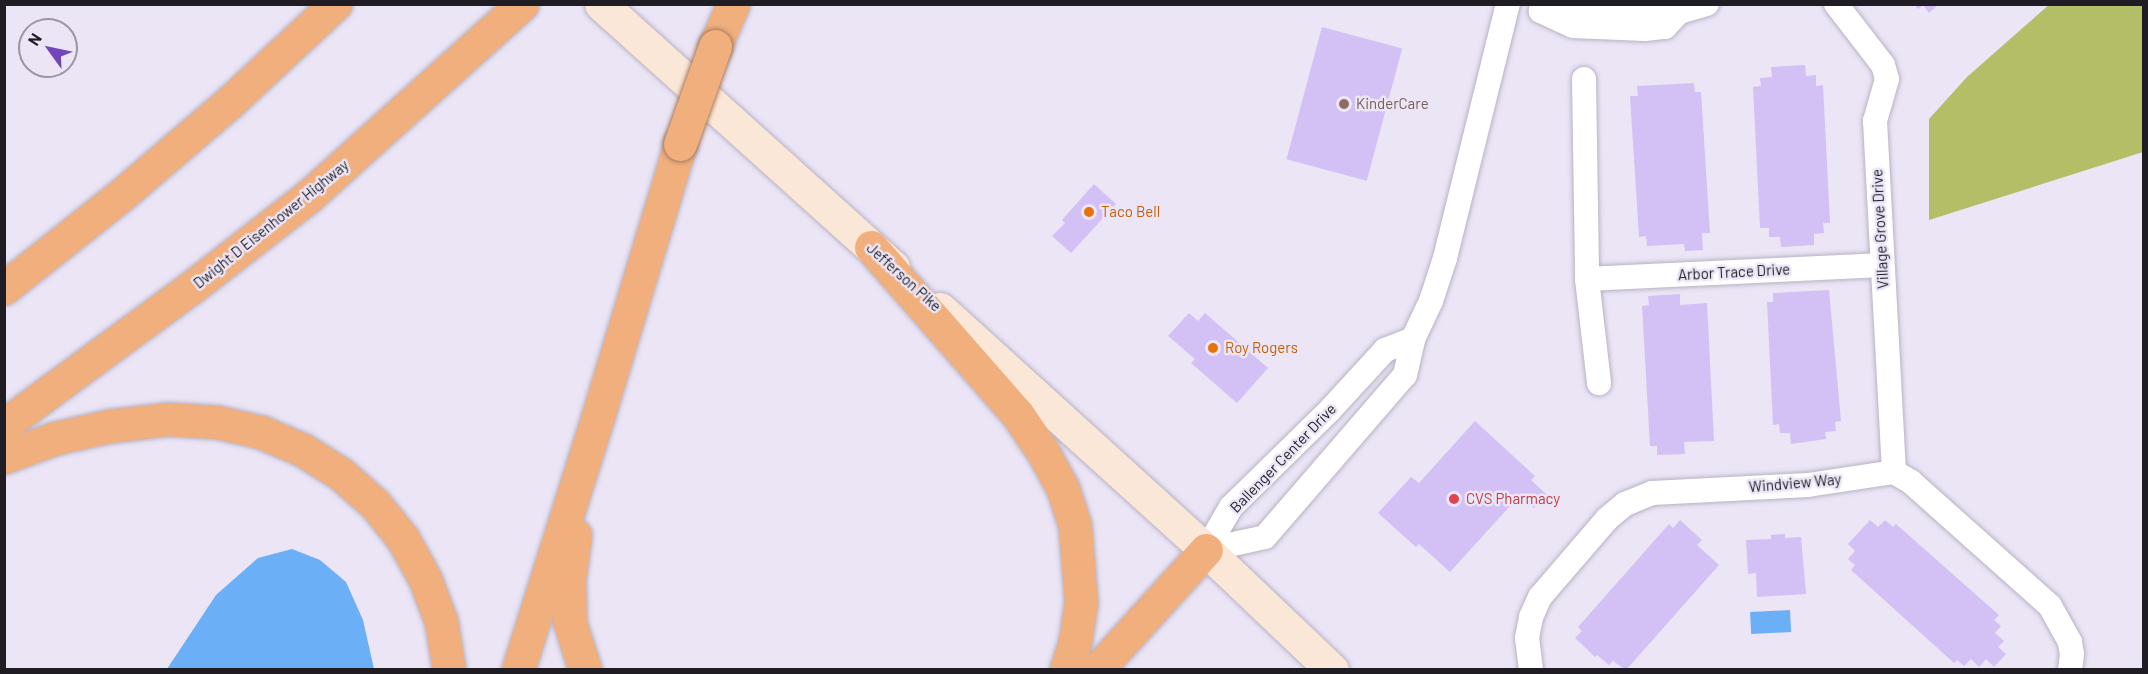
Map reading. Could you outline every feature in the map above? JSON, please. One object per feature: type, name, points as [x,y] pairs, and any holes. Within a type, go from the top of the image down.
[{"type":"highway","points":[[4,288],[119,198],[335,4]]},
{"type":"highway","points":[[518,669],[599,413],[680,144],[715,46],[733,4]]},
{"type":"highway","name":"Dwight D Eisenhower Highway","points":[[4,425],[173,301],[310,195],[518,9]]},
{"type":"highway","points":[[872,247],[1018,415],[1043,452],[1063,489],[1075,526],[1081,602],[1075,642],[1066,669]]},
{"type":"highway","points":[[585,669],[570,623],[569,580],[575,533],[599,413]]},
{"type":"highway","points":[[4,457],[56,438],[109,426],[167,420],[218,422],[261,432],[303,450],[341,474],[375,504],[403,539],[425,579],[441,621],[449,669]]},
{"type":"highway","points":[[1097,669],[1206,550]]},
{"type":"main road","name":"Jefferson Pike","points":[[601,4],[1206,550],[1332,669]]},
{"type":"street","points":[[1206,550],[1265,537],[1405,375],[1413,339],[1431,301],[1445,258],[1508,5],[1541,11],[1570,5],[1657,5],[1679,12],[1707,4]]},
{"type":"street","name":"Village Grove Drive","points":[[1836,4],[1883,65],[1887,80],[1875,121],[1894,472]]},
{"type":"street","points":[[1584,79],[1587,279],[1599,383]]},
{"type":"street","name":"Arbor Trace Drive","points":[[1587,279],[1882,265]]},
{"type":"street","name":"Ballenger Center Drive","points":[[1206,550],[1232,507],[1330,410],[1385,350],[1413,339]]},
{"type":"street","points":[[1894,472],[1911,482],[2050,606],[2070,642],[2072,654],[2070,669]]},
{"type":"street","name":"Windview Way","points":[[1531,669],[1527,638],[1531,617],[1539,597],[1607,519],[1625,504],[1652,493],[1808,485],[1894,472]]},
{"type":"green space","points":[[2050,4],[2143,5],[2143,152],[1929,220],[1929,119],[1967,77]]},
{"type":"water","points":[[292,549],[320,560],[346,582],[363,620],[374,669],[167,669],[216,595],[258,558]]},
{"type":"water","points":[[1790,610],[1791,632],[1751,634],[1750,612]]},
{"type":"building","points":[[1914,4],[1939,4],[1929,13],[1923,5],[1918,9]]},
{"type":"building","name":"KinderCare","points":[[1322,27],[1402,48],[1367,181],[1287,159]]},
{"type":"building","points":[[1805,65],[1806,76],[1816,75],[1816,86],[1823,85],[1830,223],[1823,223],[1824,233],[1814,234],[1814,245],[1781,247],[1780,237],[1769,237],[1769,228],[1760,228],[1753,87],[1761,86],[1760,78],[1772,77],[1771,67]]},
{"type":"building","points":[[1694,83],[1695,92],[1701,92],[1710,233],[1702,233],[1703,250],[1685,251],[1684,244],[1647,246],[1646,236],[1639,237],[1630,96],[1638,96],[1637,86]]},
{"type":"building","name":"Taco Bell","points":[[1094,184],[1116,204],[1071,253],[1052,236],[1065,223],[1062,220]]},
{"type":"building","points":[[1829,290],[1841,421],[1835,422],[1836,431],[1825,432],[1826,439],[1791,444],[1790,433],[1780,433],[1779,424],[1773,425],[1767,302],[1773,302],[1773,293]]},
{"type":"building","points":[[1680,294],[1680,305],[1707,303],[1714,441],[1684,442],[1685,454],[1657,455],[1657,446],[1650,446],[1642,306],[1649,305],[1648,296]]},
{"type":"building","name":"Roy Rogers","points":[[1189,313],[1198,321],[1205,313],[1268,368],[1237,403],[1191,363],[1195,359],[1168,336]]},
{"type":"building","name":"CVS Pharmacy","points":[[1475,421],[1535,476],[1531,480],[1546,494],[1534,508],[1520,495],[1450,572],[1419,544],[1416,547],[1378,513],[1411,477],[1419,483]]},
{"type":"building","points":[[1680,520],[1702,540],[1697,545],[1719,565],[1626,670],[1613,661],[1609,665],[1597,655],[1595,657],[1575,638],[1582,631],[1578,627],[1669,524],[1673,528]]},
{"type":"building","points":[[1870,520],[1878,527],[1885,520],[1893,527],[1896,524],[1999,615],[1994,620],[2001,626],[1995,633],[2004,641],[1998,647],[2006,654],[1994,667],[1986,659],[1979,667],[1971,659],[1964,666],[1957,660],[1954,663],[1851,570],[1855,565],[1848,559],[1855,551],[1848,544]]},
{"type":"building","points":[[1785,534],[1785,538],[1801,537],[1806,594],[1757,597],[1756,573],[1748,574],[1746,540],[1771,539],[1771,535]]},
{"type":"place","name":"KinderCare","points":[[1344,104]]},
{"type":"place","name":"Taco Bell","points":[[1089,212]]},
{"type":"place","name":"Roy Rogers","points":[[1213,348]]},
{"type":"place","name":"CVS Pharmacy","points":[[1454,499]]}]
